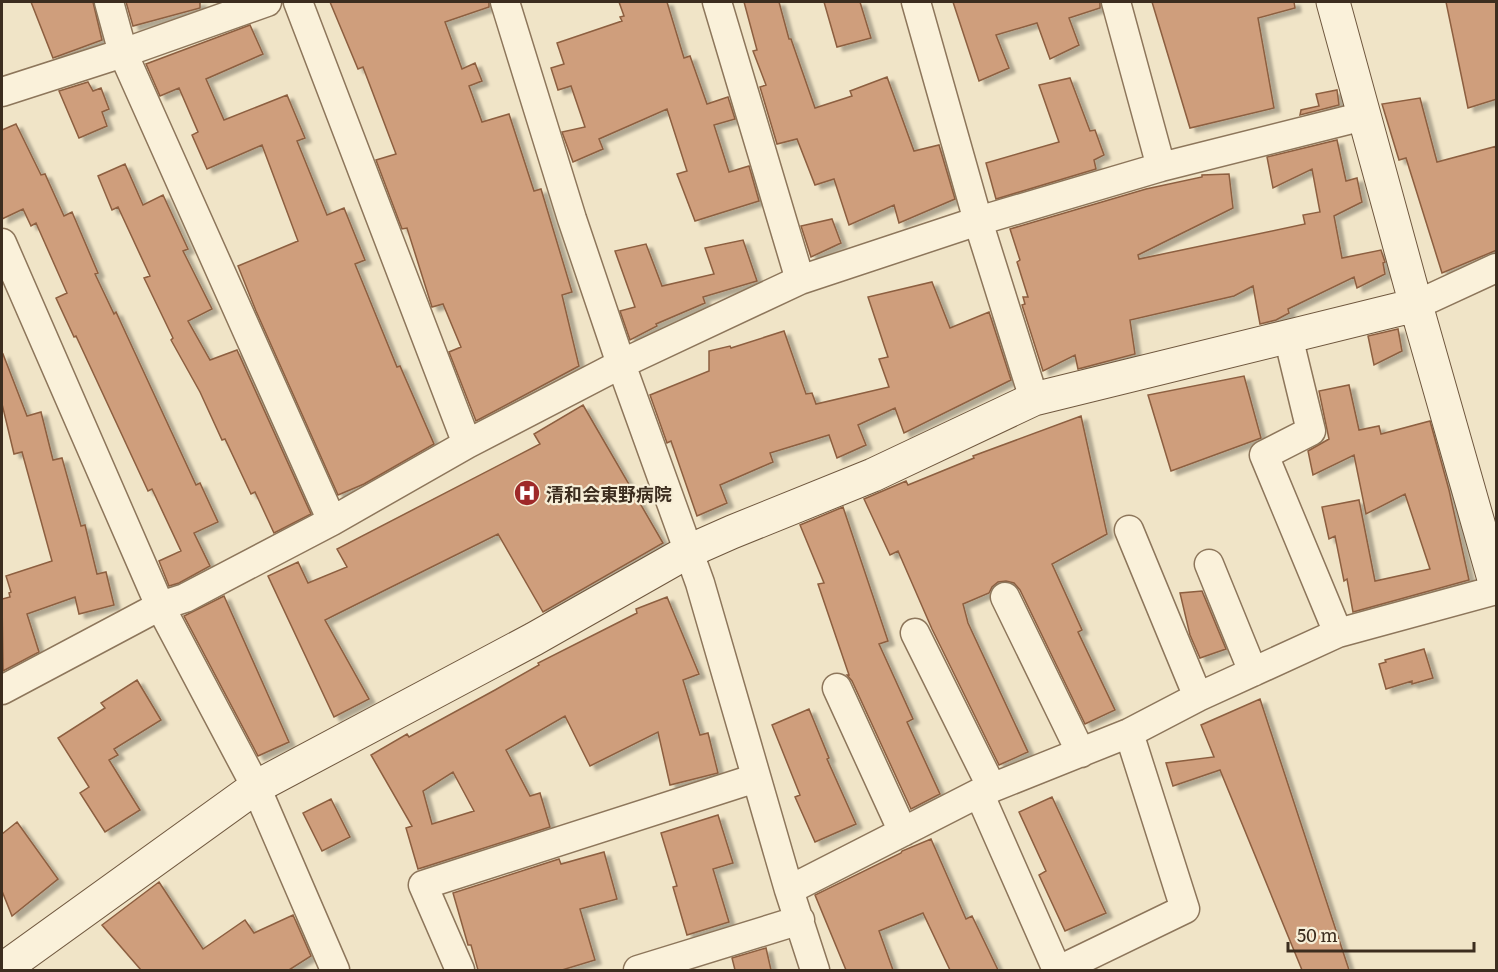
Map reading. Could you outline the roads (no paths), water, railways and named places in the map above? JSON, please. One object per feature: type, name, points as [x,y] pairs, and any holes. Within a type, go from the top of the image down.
[{"type":"street","points":[[110,2],[123,53],[332,521]]},
{"type":"street","points":[[2,92],[123,53],[267,2]]},
{"type":"street","points":[[298,2],[467,444]]},
{"type":"street","points":[[505,2],[572,219],[621,364],[689,551],[789,890],[816,970]]},
{"type":"street","points":[[717,2],[800,280]]},
{"type":"street","points":[[916,2],[978,221],[1034,399]]},
{"type":"street","points":[[1116,2],[1161,167]]},
{"type":"street","points":[[789,890],[985,791],[1129,733],[1198,697],[1338,633],[1495,572],[1416,305],[1333,2]]},
{"type":"street","points":[[2,688],[160,606],[185,598],[332,521],[467,444],[621,364],[800,280],[978,221],[1161,167],[1364,116]]},
{"type":"street","points":[[2,243],[160,606],[256,787],[332,969]]},
{"type":"street","points":[[2,970],[256,787],[534,639],[689,551],[873,475],[1034,399],[1416,305],[1497,268]]},
{"type":"street","points":[[1288,336],[1311,431],[1264,455],[1338,633]]},
{"type":"street","points":[[1129,530],[1198,697]]},
{"type":"street","points":[[1209,564],[1253,672]]},
{"type":"street","points":[[1005,597],[1081,753]]},
{"type":"street","points":[[915,633],[985,791],[1058,970],[1185,909],[1129,733]]},
{"type":"street","points":[[837,688],[903,832]]},
{"type":"street","points":[[460,970],[423,885],[756,778]]},
{"type":"street","points":[[638,970],[800,920]]},
{"type":"place","name":"清和会東野病院","points":[[527,493]]}]
